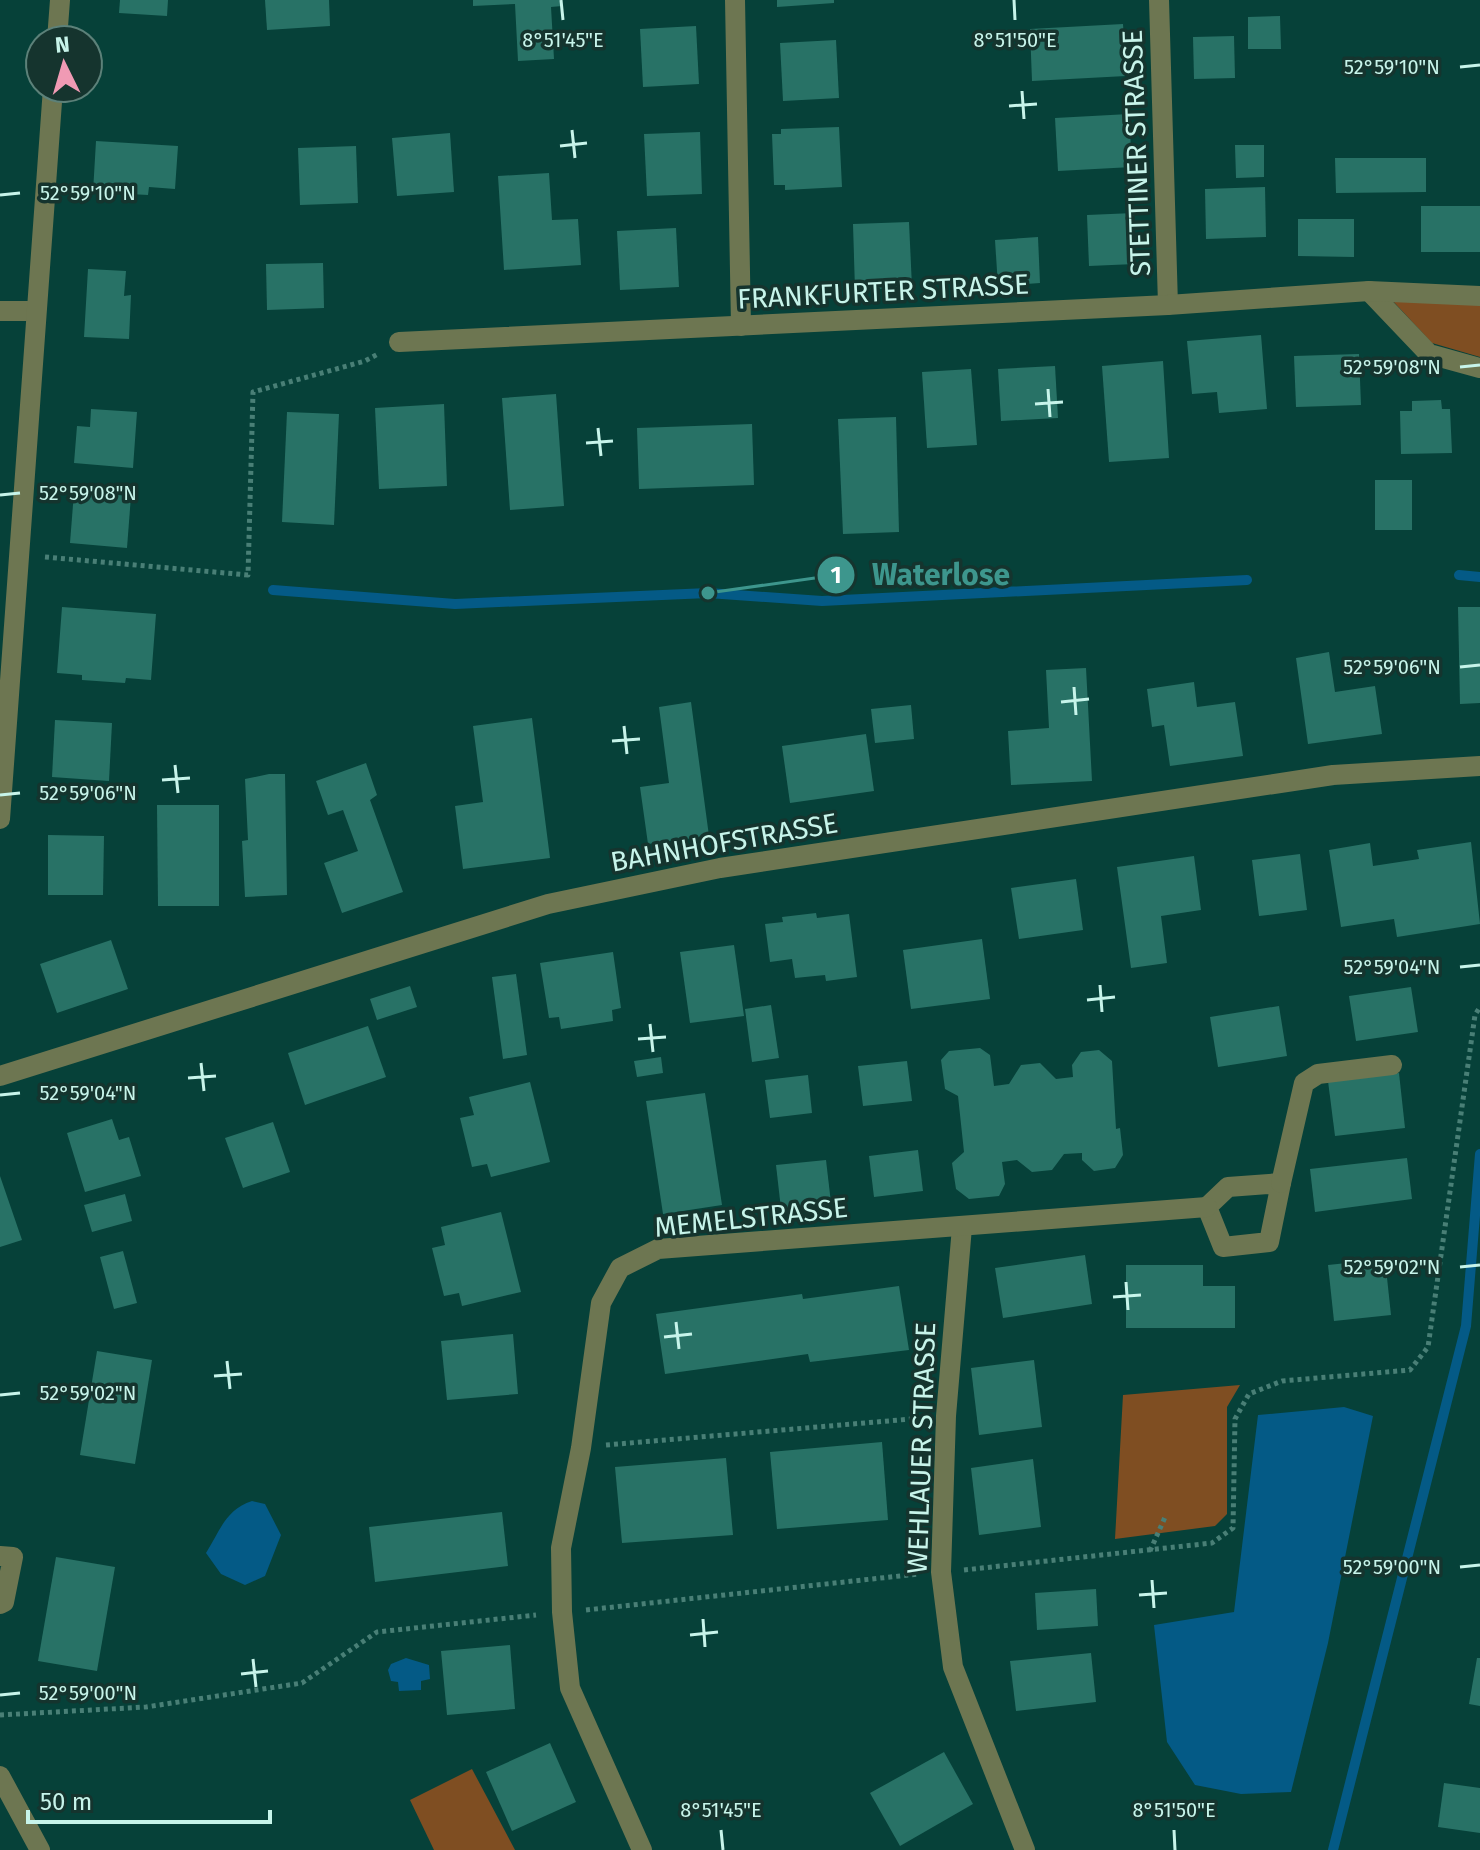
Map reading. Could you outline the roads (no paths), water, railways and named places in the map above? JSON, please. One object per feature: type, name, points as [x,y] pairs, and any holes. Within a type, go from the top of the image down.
[{"type":"street","points":[[58,24],[60,0]]},
{"type":"street","points":[[735,0],[741,326]]},
{"type":"street","name":"STETTINER STRASSE","points":[[1159,0],[1168,305]]},
{"type":"street","points":[[0,819],[52,104]]},
{"type":"street","points":[[1369,291],[1429,354],[1480,368]]},
{"type":"street","name":"FRANKFURTER STRASSE","points":[[399,342],[1168,305],[1369,291],[1480,296]]},
{"type":"street","points":[[0,311],[36,311]]},
{"type":"street","name":"BAHNHOFSTRASSE","points":[[0,1076],[548,904],[626,887],[720,868],[1333,775],[1480,766]]},
{"type":"street","points":[[1207,1207],[1223,1247],[1269,1242],[1304,1083],[1318,1074],[1392,1065]]},
{"type":"street","name":"MEMELSTRASSE","points":[[642,1850],[570,1688],[562,1612],[561,1548],[581,1448],[601,1303],[620,1268],[658,1249],[1207,1207],[1228,1187],[1281,1183]]},
{"type":"street","name":"WEHLAUER STRASSE","points":[[962,1227],[946,1416],[941,1572],[953,1667],[1025,1850]]},
{"type":"street","points":[[0,1556],[13,1557],[4,1602],[0,1604]]},
{"type":"street","points":[[0,1776],[40,1850]]},
{"type":"water","points":[[1344,1407],[1373,1416],[1328,1643],[1291,1792],[1241,1794],[1195,1785],[1167,1742],[1154,1625],[1234,1612],[1258,1415]]},
{"type":"water","points":[[252,1501],[265,1504],[281,1535],[265,1576],[245,1585],[221,1574],[206,1553],[229,1516]]},
{"type":"water","points":[[406,1658],[429,1665],[430,1679],[421,1681],[421,1690],[399,1691],[398,1682],[391,1681],[388,1670],[391,1664]]},
{"type":"waterway","points":[[1459,575],[1480,577]]},
{"type":"waterway","points":[[273,590],[455,604],[708,593],[822,601],[1247,580]]},
{"type":"waterway","points":[[1333,1850],[1466,1326],[1480,1154]]},
{"type":"place","name":"Waterlose","points":[[708,593]]}]
